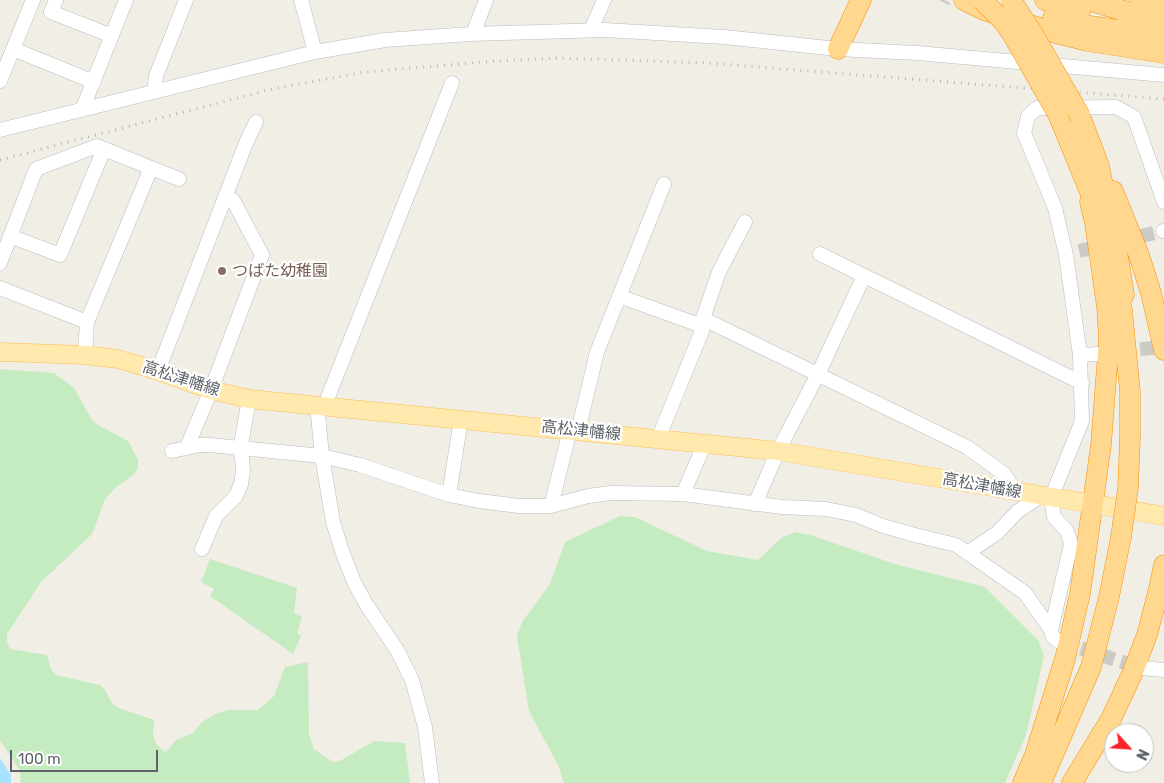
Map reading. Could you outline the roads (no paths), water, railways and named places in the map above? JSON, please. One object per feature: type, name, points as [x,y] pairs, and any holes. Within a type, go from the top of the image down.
[{"type":"highway","points":[[838,49],[861,0]]},
{"type":"highway","points":[[964,0],[984,10],[1052,32],[1088,41],[1164,53]]},
{"type":"highway","points":[[982,0],[1075,24],[1164,35]]},
{"type":"highway","points":[[982,0],[1003,21],[1013,35],[1058,114]]},
{"type":"highway","points":[[997,0],[1024,40],[1048,82],[1058,114],[1091,197],[1094,200],[1122,310],[1130,392],[1128,488],[1121,537],[1109,597],[1091,667],[1041,783]]},
{"type":"highway","points":[[1011,0],[1033,34],[1080,116]]},
{"type":"highway","points":[[1023,0],[1051,53],[1080,116],[1099,166],[1120,263],[1124,297],[1122,310]]},
{"type":"highway","points":[[1045,0],[1164,35]]},
{"type":"highway","points":[[1088,0],[1164,21]]},
{"type":"highway","points":[[1140,0],[1164,6]]},
{"type":"highway","points":[[1099,166],[1107,176],[1139,255],[1151,293],[1164,350]]},
{"type":"highway","points":[[1023,783],[1035,755],[1065,659],[1080,594],[1102,445],[1109,340],[1107,307],[1097,232],[1090,202],[1091,197]]},
{"type":"highway","points":[[1072,783],[1111,719],[1132,674],[1147,635],[1164,565]]},
{"type":"main road","name":"高松津幡線","points":[[0,352],[84,354],[118,359],[211,390],[249,399],[778,451],[1164,516]]},
{"type":"street","points":[[0,81],[32,0]]},
{"type":"street","points":[[56,0],[51,12],[112,36]]},
{"type":"street","points":[[82,110],[125,0]]},
{"type":"street","points":[[154,92],[156,76],[186,0]]},
{"type":"street","points":[[301,0],[315,52]]},
{"type":"street","points":[[472,34],[486,0]]},
{"type":"street","points":[[591,30],[604,0]]},
{"type":"street","points":[[0,130],[315,52],[385,40],[472,34],[605,30],[724,37],[838,49],[917,53],[1164,75]]},
{"type":"street","points":[[13,49],[94,82]]},
{"type":"street","points":[[432,783],[425,727],[418,695],[406,665],[366,604],[347,566],[333,522],[322,456],[318,415],[331,388],[452,83]]},
{"type":"street","points":[[967,553],[997,532],[1018,511],[1046,497],[1082,421],[1082,383],[1073,253],[1024,133],[1028,116],[1037,108],[1116,107],[1134,117],[1164,202]]},
{"type":"street","points":[[158,371],[256,122]]},
{"type":"street","points":[[0,263],[36,169],[97,146],[179,179]]},
{"type":"street","points":[[10,236],[60,255],[104,148]]},
{"type":"street","points":[[84,354],[87,322],[151,168]]},
{"type":"street","points":[[552,506],[597,352],[664,184]]},
{"type":"street","points":[[187,447],[211,390],[262,255],[233,200],[226,198]]},
{"type":"street","points":[[658,439],[702,331],[702,318],[719,272],[745,222]]},
{"type":"street","points":[[820,254],[1082,383]]},
{"type":"street","points":[[755,504],[778,451],[818,374],[864,276]]},
{"type":"street","points":[[0,288],[87,322]]},
{"type":"street","points":[[619,296],[702,326]]},
{"type":"street","points":[[702,326],[708,321],[967,447],[1004,474],[1016,492]]},
{"type":"street","points":[[1080,355],[1098,354]]},
{"type":"street","points":[[202,549],[216,516],[236,496],[241,484],[243,471],[242,448],[249,399]]},
{"type":"street","points":[[449,495],[461,419]]},
{"type":"street","points":[[683,494],[704,443]]},
{"type":"street","points":[[172,451],[187,447],[210,446],[322,456],[360,465],[449,495],[519,506],[552,506],[588,496],[611,493],[683,494],[755,504],[826,509],[856,515],[899,531],[956,545],[1025,593],[1054,636],[1071,544],[1067,531],[1054,517],[1046,497]]},
{"type":"street","points":[[1141,668],[1164,670]]},
{"type":"water","points":[[0,758],[11,775],[11,783],[0,783]]},
{"type":"tunnel","points":[[1079,251],[1163,231]]},
{"type":"tunnel","points":[[1119,351],[1164,347]]},
{"type":"tunnel","points":[[1061,642],[1141,668]]},
{"type":"railway","points":[[0,160],[272,89],[365,72],[495,61],[558,58],[708,63],[1164,99]]},
{"type":"place","name":"つばた幼稚園","points":[[222,271]]}]
